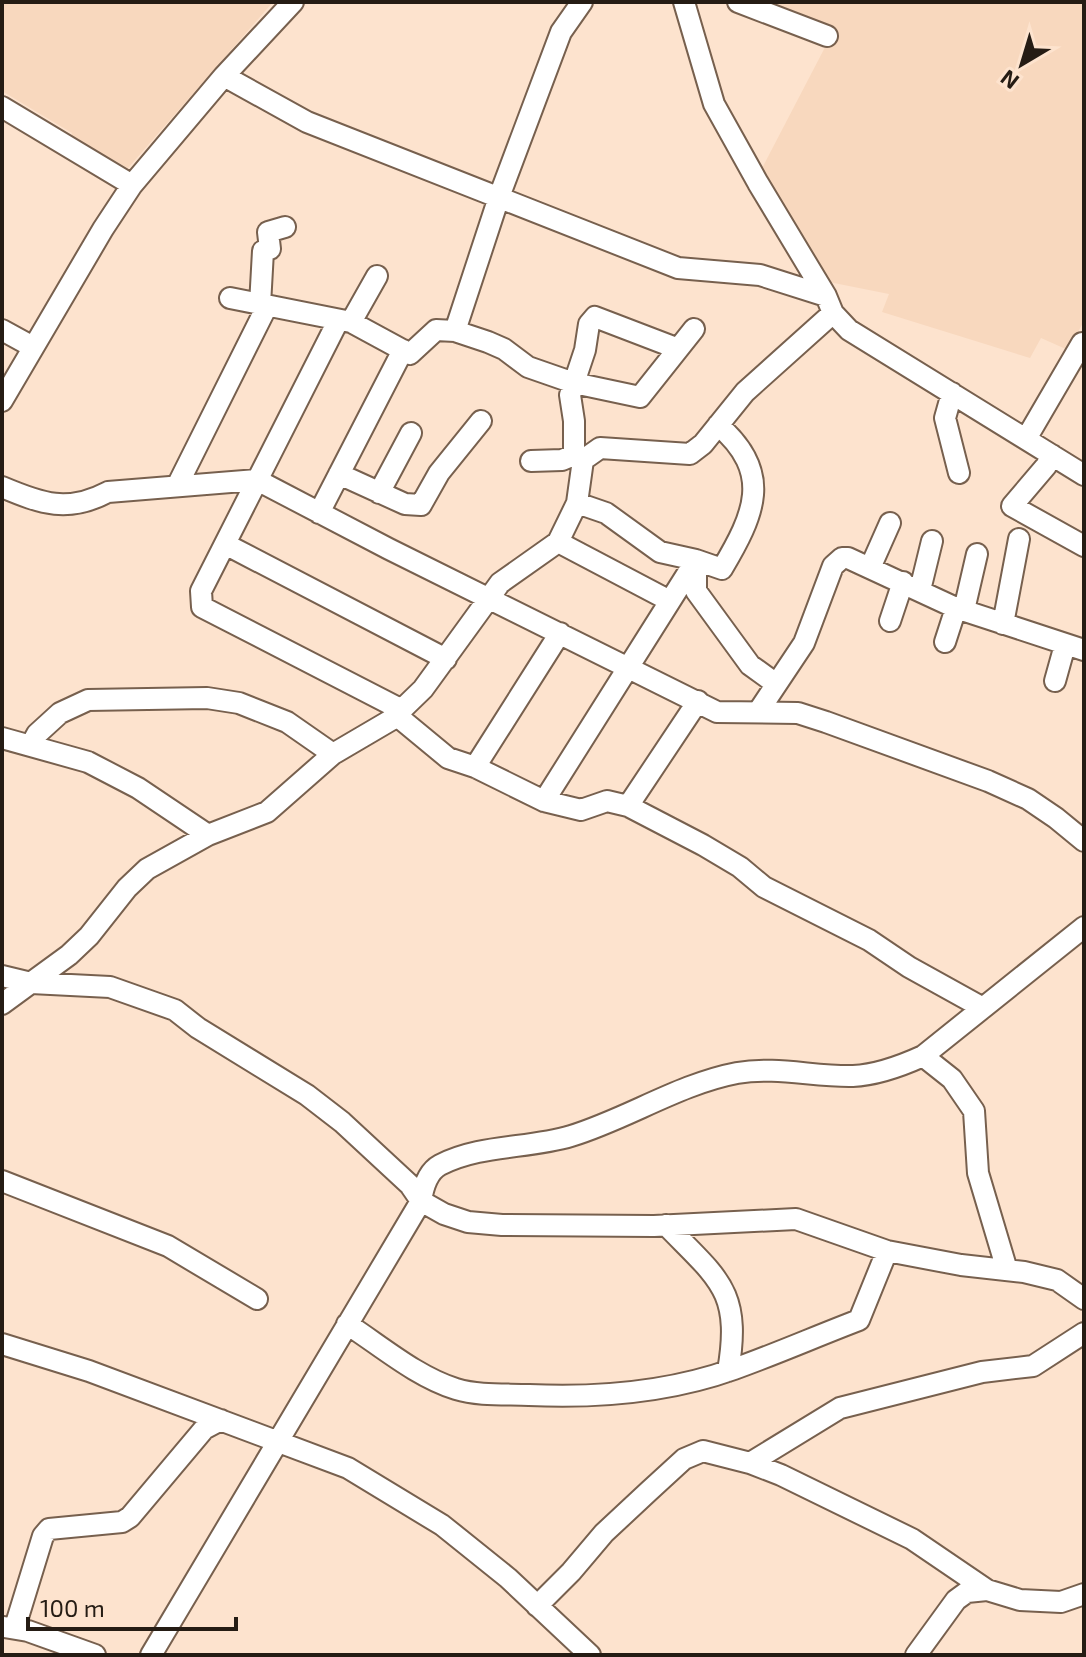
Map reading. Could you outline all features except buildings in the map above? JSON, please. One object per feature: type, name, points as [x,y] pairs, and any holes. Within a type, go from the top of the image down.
[{"type":"street","points":[[2,401],[132,185],[224,76],[293,2]]},
{"type":"street","points":[[455,331],[499,197],[561,32],[582,2]]},
{"type":"street","points":[[684,2],[714,104],[830,304],[849,330],[1084,475]]},
{"type":"street","points":[[738,2],[827,36]]},
{"type":"street","points":[[224,76],[307,122],[678,268],[760,275],[830,304]]},
{"type":"street","points":[[2,107],[132,185]]},
{"type":"street","points":[[177,486],[264,305],[263,251],[270,249],[268,232],[285,227]]},
{"type":"street","points":[[377,276],[345,322],[257,480],[201,591],[202,607],[399,712],[448,758],[475,767],[544,801],[581,810],[607,801],[628,806],[715,852],[764,887],[869,940],[909,967],[983,1008]]},
{"type":"street","points":[[230,298],[345,322],[410,354],[436,330],[455,331],[504,349],[528,367],[574,383],[640,397],[694,329]]},
{"type":"street","points":[[531,461],[579,457],[600,448],[690,454],[703,444],[745,392],[830,304]]},
{"type":"street","points":[[2,1004],[89,936],[127,888],[147,869],[208,835],[267,812],[333,754],[399,712],[423,689],[500,583],[558,542],[577,503],[579,457],[570,395],[585,350],[589,324],[595,317],[676,348]]},
{"type":"street","points":[[2,330],[33,347]]},
{"type":"street","points":[[1026,439],[1084,344]]},
{"type":"street","points":[[319,513],[403,350]]},
{"type":"street","points":[[952,393],[945,418],[959,473]]},
{"type":"street","points":[[339,474],[405,504],[421,505],[439,473],[481,421]]},
{"type":"street","points":[[577,503],[606,513],[660,552],[722,569],[752,512],[755,497],[741,448],[718,425]]},
{"type":"street","points":[[379,493],[411,433]]},
{"type":"street","points":[[1052,455],[1012,506],[1084,546]]},
{"type":"street","points":[[2,487],[32,500],[54,505],[89,502],[108,492],[257,480],[717,712],[798,713],[988,781],[1028,799],[1084,841]]},
{"type":"street","points":[[870,568],[890,523]]},
{"type":"street","points":[[1003,624],[1019,539]]},
{"type":"street","points":[[890,621],[912,586],[932,541]]},
{"type":"street","points":[[558,542],[670,601]]},
{"type":"street","points":[[225,544],[446,659]]},
{"type":"street","points":[[945,642],[960,609],[977,554]]},
{"type":"street","points":[[758,712],[804,643],[837,561],[848,558],[960,609],[1074,648],[1055,681]]},
{"type":"street","points":[[544,801],[696,560]]},
{"type":"street","points":[[696,560],[696,591],[750,665],[775,683]]},
{"type":"street","points":[[475,767],[560,633]]},
{"type":"street","points":[[31,745],[37,734],[60,713],[88,700],[207,698],[239,703],[287,722],[333,754]]},
{"type":"street","points":[[628,806],[698,701]]},
{"type":"street","points":[[2,738],[88,762],[113,774],[208,835]]},
{"type":"street","points":[[151,1655],[421,1201],[424,1184],[437,1166],[478,1152],[571,1136],[733,1073],[759,1070],[853,1076],[901,1066],[923,1056],[1084,927]]},
{"type":"street","points":[[2,976],[31,983],[110,987],[175,1010],[208,1035],[307,1095],[342,1122],[410,1185],[421,1201],[444,1214],[468,1222],[666,1225],[796,1219],[887,1251],[1057,1280],[1084,1299]]},
{"type":"street","points":[[923,1056],[952,1079],[974,1111],[978,1173],[1007,1270]]},
{"type":"street","points":[[2,1181],[168,1246],[257,1299]]},
{"type":"street","points":[[666,1225],[719,1280],[728,1300],[734,1322],[728,1371]]},
{"type":"street","points":[[347,1324],[436,1382],[459,1390],[566,1397],[608,1394],[686,1382],[728,1371],[859,1320],[887,1251]]},
{"type":"street","points":[[750,1463],[840,1408],[982,1372],[1033,1366],[1084,1333]]},
{"type":"street","points":[[2,1344],[89,1371],[348,1468],[442,1525],[508,1578],[590,1655]]},
{"type":"street","points":[[95,1655],[8,1627],[43,1536],[49,1529],[122,1522],[130,1517],[204,1429],[221,1420]]},
{"type":"street","points":[[537,1606],[604,1533],[684,1459],[703,1451],[781,1475],[912,1539],[987,1590],[1020,1600],[1061,1602],[1084,1594]]},
{"type":"street","points":[[916,1655],[956,1600],[967,1592],[987,1590]]},
{"type":"shaded area","points":[[2,2],[273,2],[128,168],[71,137],[72,133],[2,91]]},
{"type":"shaded area","points":[[755,2],[1084,2],[1084,321],[1068,350],[1041,338],[1030,358],[882,312],[889,294],[829,282],[760,172],[834,30]]}]
